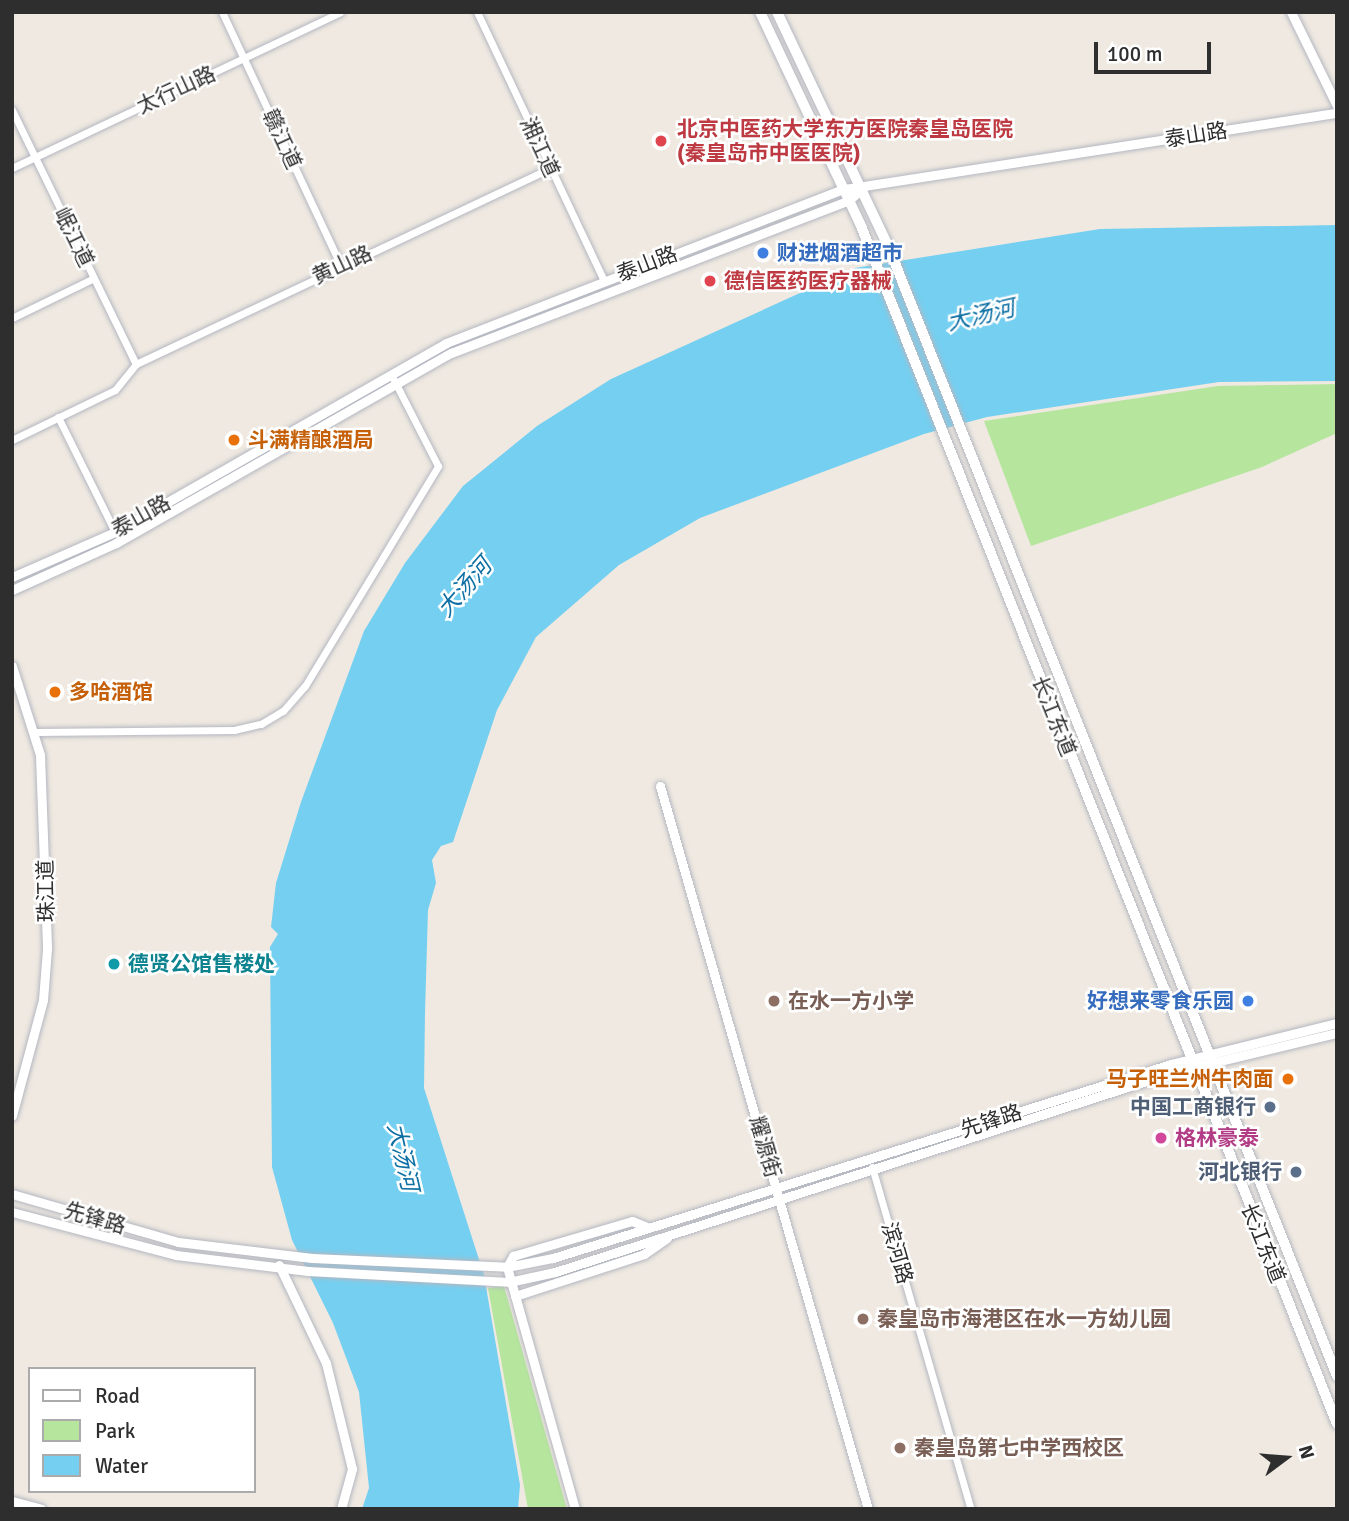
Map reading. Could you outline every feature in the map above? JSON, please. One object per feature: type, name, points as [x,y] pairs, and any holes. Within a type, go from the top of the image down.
[{"type":"main road","name":"长江东道","points":[[760,12],[849,200],[1337,1424]]},
{"type":"main road","name":"长江东道","points":[[777,12],[863,187],[968,440],[1059,682],[1337,1376]]},
{"type":"street","name":"赣江道","points":[[222,12],[341,266]]},
{"type":"street","name":"太行山路","points":[[12,168],[340,12]]},
{"type":"street","name":"湘江道","points":[[477,12],[604,281]]},
{"type":"street","points":[[1291,12],[1337,106]]},
{"type":"street","name":"岷江道","points":[[12,110],[136,364]]},
{"type":"street","name":"泰山路","points":[[12,577],[115,532],[446,343],[844,189],[1337,113]]},
{"type":"street","name":"黄山路","points":[[136,364],[550,168]]},
{"type":"street","points":[[12,590],[116,543],[451,353],[849,200],[863,187]]},
{"type":"street","points":[[12,318],[94,278]]},
{"type":"street","points":[[12,440],[115,390],[136,364]]},
{"type":"street","points":[[35,732],[234,730],[261,724],[283,711],[305,686],[438,466],[391,374]]},
{"type":"street","points":[[58,418],[115,532]]},
{"type":"street","name":"珠江道","points":[[12,666],[35,732],[45,803],[46,975],[12,1116]]},
{"type":"street","name":"耀源街","points":[[660,786],[868,1509]]},
{"type":"street","points":[[1211,1058],[1337,1023]]},
{"type":"street","points":[[1211,1058],[1337,1033]]},
{"type":"street","name":"先锋路","points":[[12,1194],[178,1242],[274,1254],[507,1267],[553,1258],[778,1189],[872,1164],[1211,1058]]},
{"type":"street","points":[[12,1212],[176,1255],[280,1268],[509,1282],[555,1272],[780,1200],[872,1164]]},
{"type":"street","name":"滨河路","points":[[872,1164],[971,1509]]},
{"type":"street","points":[[515,1296],[644,1254],[678,1231]]},
{"type":"street","points":[[274,1254],[326,1363],[352,1469],[341,1509]]},
{"type":"street","points":[[507,1267],[509,1282],[575,1509]]},
{"type":"street","points":[[12,1501],[41,1509]]},
{"type":"green space","points":[[1337,384],[1337,433],[1262,467],[1031,546],[984,421],[1218,386]]},
{"type":"green space","points":[[504,1286],[567,1509],[528,1509],[488,1288]]},
{"type":"water","name":"大汤河","points":[[1337,225],[1337,381],[1219,382],[987,417],[924,434],[700,518],[619,565],[536,637],[497,710],[453,842],[441,846],[432,860],[436,883],[428,910],[425,1013],[424,1088],[484,1275],[520,1485],[518,1509],[362,1509],[369,1488],[359,1392],[333,1323],[292,1240],[272,1167],[270,947],[278,934],[271,927],[276,883],[301,802],[364,631],[405,563],[463,486],[537,426],[611,379],[855,268],[1100,229]]},
{"type":"place","name":"北京中医药大学东方医院秦皇岛医院 (秦皇岛市中医医院)","points":[[661,141]]},
{"type":"place","name":"财进烟酒超市","points":[[763,253]]},
{"type":"place","name":"德信医药医疗器械","points":[[710,281]]},
{"type":"place","name":"斗满精酿酒局","points":[[234,440]]},
{"type":"place","name":"多哈酒馆","points":[[55,692]]},
{"type":"place","name":"德贤公馆售楼处","points":[[114,964]]},
{"type":"place","name":"在水一方小学","points":[[774,1001]]},
{"type":"place","name":"好想来零食乐园","points":[[1248,1001]]},
{"type":"place","name":"马子旺兰州牛肉面","points":[[1288,1079]]},
{"type":"place","name":"中国工商银行","points":[[1270,1107]]},
{"type":"place","name":"格林豪泰","points":[[1161,1138]]},
{"type":"place","name":"河北银行","points":[[1296,1172]]},
{"type":"place","name":"秦皇岛市海港区在水一方幼儿园","points":[[863,1319]]},
{"type":"place","name":"秦皇岛第七中学西校区","points":[[900,1448]]}]
